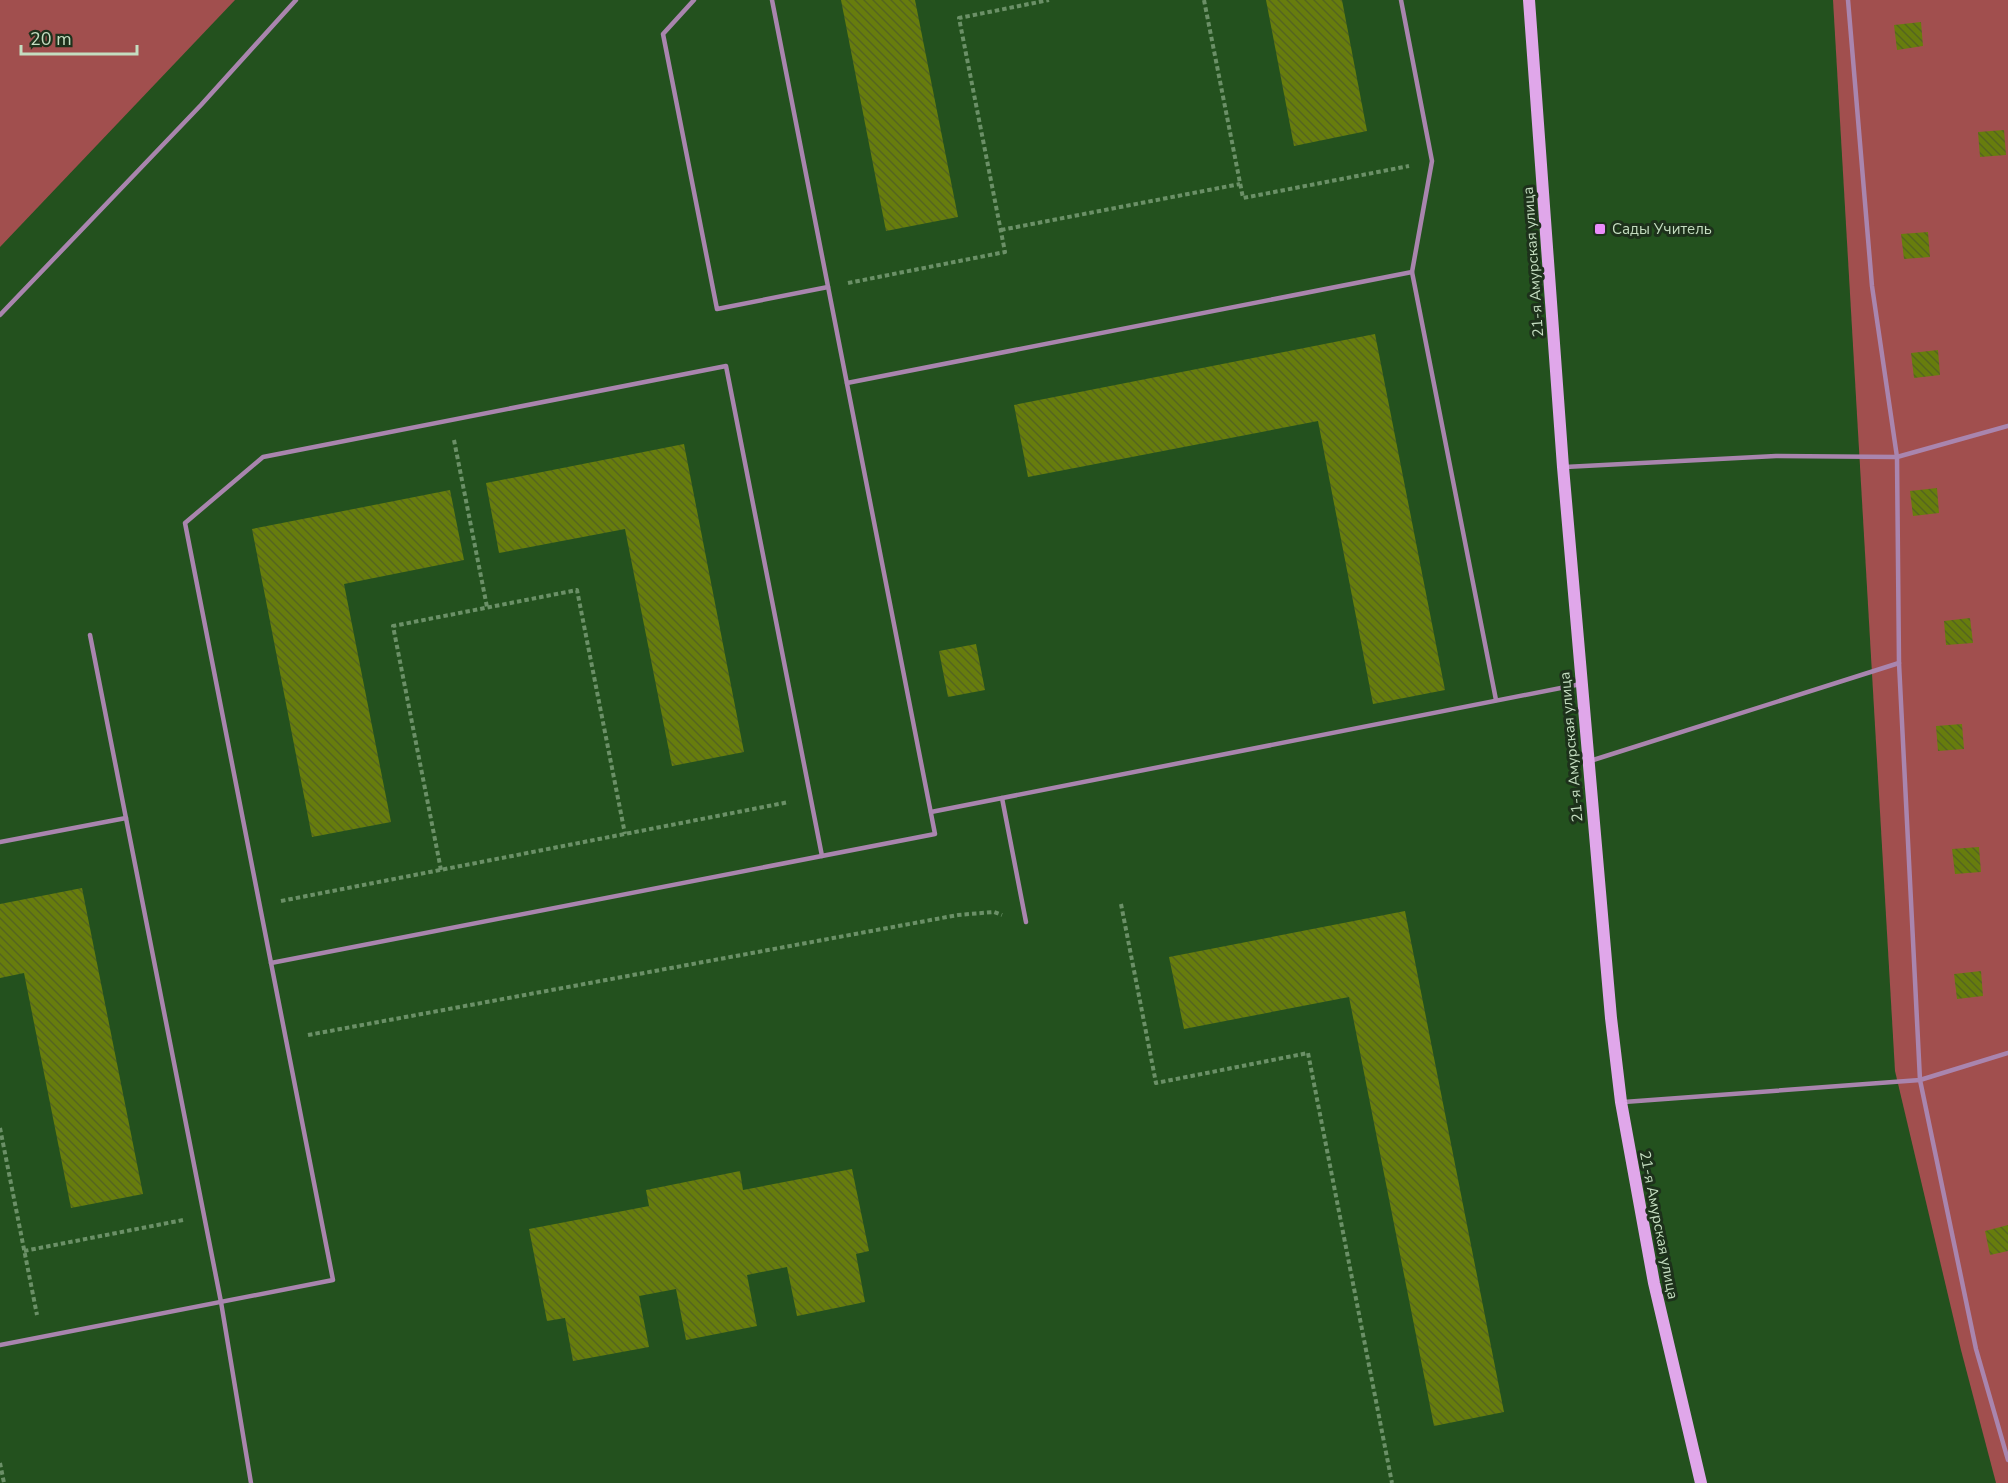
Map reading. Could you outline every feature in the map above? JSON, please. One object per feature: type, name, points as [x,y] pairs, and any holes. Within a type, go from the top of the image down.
[{"type":"main road","name":"21-я Амурская улица","points":[[1529,0],[1563,467],[1611,1018],[1621,1102],[1654,1283],[1701,1483]]},
{"type":"lane","points":[[0,315],[201,105],[296,0]]},
{"type":"lane","points":[[694,0],[663,34],[717,309],[828,287]]},
{"type":"lane","points":[[271,963],[935,834],[772,0]]},
{"type":"lane","points":[[1401,0],[1432,161],[1412,272],[1496,700]]},
{"type":"lane","points":[[1848,0],[1872,286],[1897,458],[1899,663],[1920,1080],[1976,1349],[2008,1460]]},
{"type":"lane","points":[[847,383],[1412,272]]},
{"type":"lane","points":[[0,1345],[333,1280],[185,523],[263,457],[726,366],[822,856]]},
{"type":"lane","points":[[1563,467],[1776,456],[1897,458],[2008,426]]},
{"type":"lane","points":[[90,635],[221,1302],[251,1483]]},
{"type":"lane","points":[[1587,762],[1899,663]]},
{"type":"lane","points":[[931,812],[1581,684]]},
{"type":"lane","points":[[1002,798],[1026,922]]},
{"type":"lane","points":[[0,842],[126,818]]},
{"type":"lane","points":[[1621,1102],[1920,1080],[2008,1053]]},
{"type":"path","points":[[828,287],[1005,252],[959,18],[1049,0]]},
{"type":"path","points":[[1204,0],[1243,198],[1432,161]]},
{"type":"path","points":[[1001,230],[1240,184]]},
{"type":"path","points":[[450,420],[487,608]]},
{"type":"path","points":[[441,870],[393,626],[577,590],[624,834]]},
{"type":"path","points":[[260,905],[811,798]]},
{"type":"path","points":[[1121,904],[1156,1083],[1308,1053],[1392,1483]]},
{"type":"path","points":[[286,1040],[958,915],[994,912],[1026,922]]},
{"type":"path","points":[[0,1128],[41,1337]]},
{"type":"path","points":[[24,1251],[204,1216]]},
{"type":"path","points":[[0,1463],[4,1483]]},
{"type":"shaded area","points":[[0,0],[235,0],[0,247]]},
{"type":"shaded area","points":[[1833,0],[2008,0],[2008,1483],[1996,1483],[1961,1350],[1895,1071]]},
{"type":"building","points":[[841,0],[915,0],[958,217],[886,231]]},
{"type":"building","points":[[1266,0],[1342,0],[1367,131],[1294,146]]},
{"type":"building","points":[[1921,22],[1923,46],[1897,50],[1894,25]]},
{"type":"building","points":[[2004,130],[2006,155],[1980,157],[1978,132]]},
{"type":"building","points":[[1928,232],[1930,257],[1904,259],[1901,234]]},
{"type":"building","points":[[1375,334],[1445,690],[1373,704],[1318,421],[1028,477],[1014,405]]},
{"type":"building","points":[[1938,350],[1940,375],[1914,378],[1911,353]]},
{"type":"building","points":[[684,444],[744,752],[672,766],[625,529],[499,553],[486,483]]},
{"type":"building","points":[[1937,488],[1939,513],[1913,516],[1910,491]]},
{"type":"building","points":[[450,490],[464,560],[344,584],[391,822],[312,837],[252,529]]},
{"type":"building","points":[[1970,618],[1973,643],[1946,645],[1944,621]]},
{"type":"building","points":[[976,644],[985,690],[948,697],[939,651]]},
{"type":"building","points":[[1962,724],[1964,749],[1938,751],[1936,726]]},
{"type":"building","points":[[1979,847],[1981,872],[1955,874],[1952,849]]},
{"type":"building","points":[[82,888],[143,1194],[71,1208],[24,973],[0,978],[0,904]]},
{"type":"building","points":[[1405,911],[1504,1412],[1434,1426],[1349,997],[1184,1029],[1169,957]]},
{"type":"building","points":[[1981,971],[1983,996],[1957,999],[1954,974]]},
{"type":"building","points":[[852,1169],[869,1251],[856,1254],[865,1302],[797,1316],[787,1267],[747,1275],[757,1326],[686,1340],[676,1289],[639,1296],[649,1347],[573,1361],[565,1318],[547,1321],[529,1229],[649,1206],[646,1190],[740,1171],[743,1190]]},
{"type":"building","points":[[2008,1225],[2008,1251],[1990,1255],[1985,1231]]},
{"type":"place","name":"Сады Учитель","points":[[1600,229]]}]
